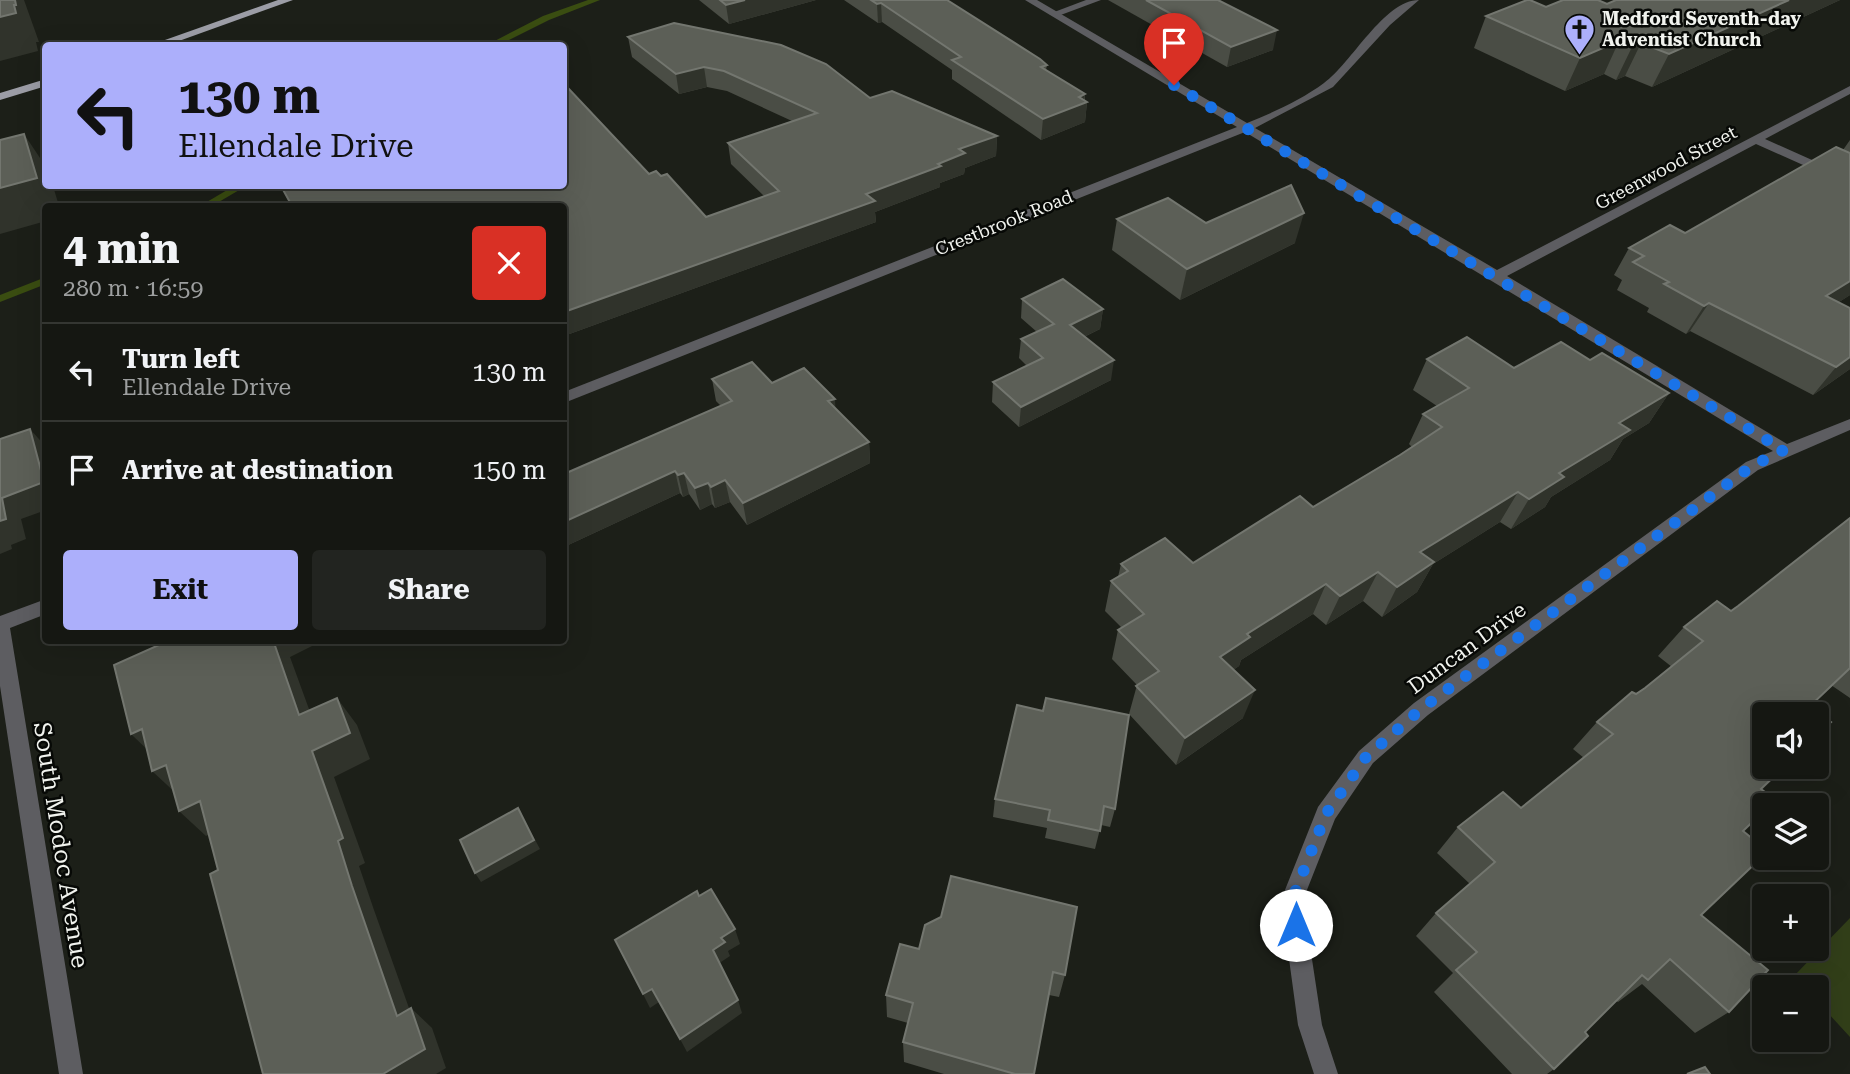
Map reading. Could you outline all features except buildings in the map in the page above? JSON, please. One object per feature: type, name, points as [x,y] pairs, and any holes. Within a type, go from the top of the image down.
[{"type":"main road","points":[[165,42],[288,0]]},
{"type":"main road","points":[[0,97],[42,83]]},
{"type":"street","points":[[1030,0],[1497,276],[1784,450]]},
{"type":"street","points":[[1054,14],[1097,0]]},
{"type":"street","name":"Crestbrook Road","points":[[567,397],[1302,102],[1329,85],[1387,23],[1414,0]]},
{"type":"street","name":"Greenwood Street","points":[[1497,276],[1850,89]]},
{"type":"street","points":[[1757,140],[1850,182]]},
{"type":"street","name":"Duncan Drive","points":[[1326,1074],[1310,1026],[1292,900],[1326,814],[1366,757],[1421,709],[1752,466],[1784,450],[1850,424]]},
{"type":"street","points":[[0,624],[42,608]]},
{"type":"street","name":"South Modoc Avenue","points":[[0,624],[71,1074]]},
{"type":"green space","points":[[1850,918],[1850,1037],[1829,1014],[1829,975],[1795,975],[1808,961],[1829,961],[1829,940]]},
{"type":"waterway","points":[[497,42],[546,18],[596,0]]},
{"type":"waterway","points":[[210,203],[236,189]]},
{"type":"waterway","points":[[0,299],[42,282]]},
{"type":"place","name":"Medford Seventh-day Adventist Church","points":[[1579,56]]},
{"type":"route","points":[[1174,85],[1784,450],[1752,466],[1421,709],[1366,757],[1326,814],[1292,900],[1296,925]]}]
